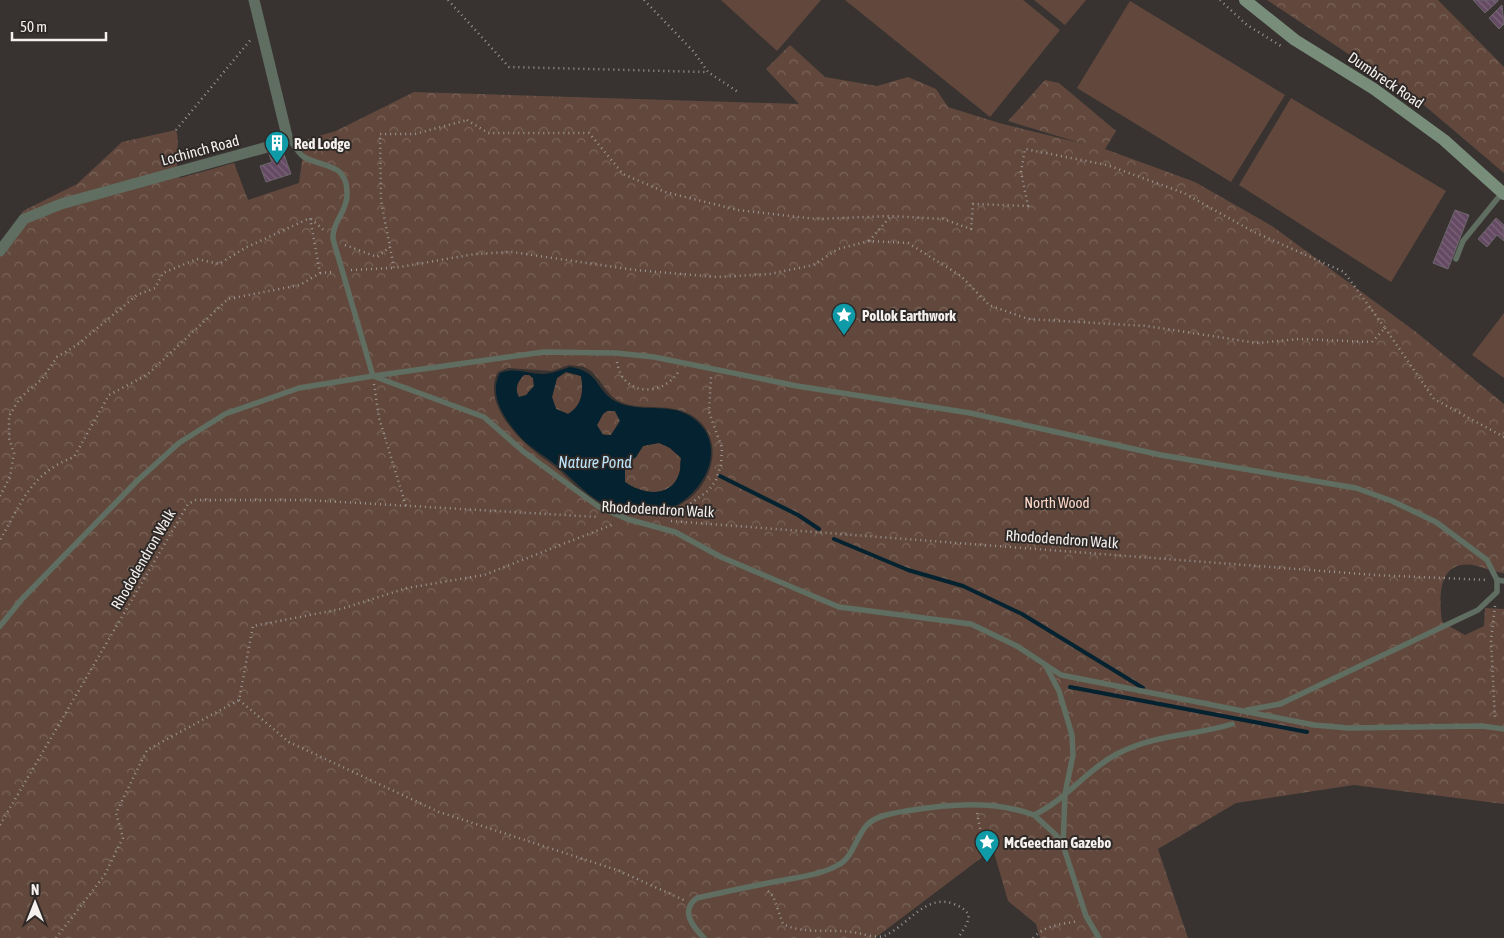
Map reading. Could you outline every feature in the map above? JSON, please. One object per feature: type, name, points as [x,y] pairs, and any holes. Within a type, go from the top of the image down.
[{"type":"main road","name":"Dumbreck Road","points":[[1245,0],[1296,40],[1374,89],[1444,140],[1503,193]]},
{"type":"street","points":[[254,0],[287,136]]},
{"type":"street","name":"Lochinch Road","points":[[0,251],[24,219],[61,204],[271,146],[287,136]]},
{"type":"lane","points":[[287,136],[304,157],[333,166],[344,182],[347,195],[344,208],[333,228],[333,239],[373,376]]},
{"type":"lane","points":[[1456,259],[1463,240],[1503,193]]},
{"type":"lane","points":[[0,626],[77,542],[179,443],[225,414],[299,388],[373,376],[544,352],[616,352],[712,368],[806,388],[970,413],[1161,455],[1356,488],[1392,501],[1436,522],[1487,560],[1501,580],[1497,592],[1478,610],[1394,649],[1337,679],[1280,704],[1240,711]]},
{"type":"lane","points":[[373,376],[484,417],[524,452],[598,507],[627,518],[675,532],[721,557],[839,607],[971,624],[1010,642],[1061,675],[1240,711],[1348,728],[1496,727],[1504,729]]},
{"type":"lane","points":[[1048,668],[1062,698],[1072,735],[1073,755],[1066,794],[1063,845]]},
{"type":"lane","points":[[1034,815],[1053,806],[1099,765],[1140,743],[1232,724]]},
{"type":"lane","points":[[704,938],[688,916],[687,910],[690,903],[697,898],[820,872],[840,865],[851,852],[867,825],[876,819],[935,806],[976,804],[1022,811],[1034,815],[1056,835],[1063,845],[1086,916],[1100,938]]},
{"type":"path","points":[[448,0],[509,67],[708,72]]},
{"type":"path","points":[[644,0],[694,52],[708,72],[738,92]]},
{"type":"path","points":[[1220,0],[1247,25],[1288,50]]},
{"type":"path","points":[[176,130],[261,27]]},
{"type":"path","points":[[394,268],[381,201],[380,134],[415,134],[467,120],[488,133],[589,133],[623,174],[665,192],[738,210],[816,219],[890,216],[943,219],[971,229],[973,204],[1028,206],[1021,172],[1025,149],[1107,165],[1184,193],[1252,231],[1344,272],[1410,361],[1434,399],[1504,438]]},
{"type":"path","points":[[869,241],[890,216]]},
{"type":"path","points":[[310,218],[333,239],[354,250],[377,257],[390,246]]},
{"type":"path","points":[[310,218],[320,273]]},
{"type":"path","points":[[0,496],[10,477],[14,453],[9,438],[9,416],[20,398],[42,379],[57,357],[77,346],[137,295],[155,288],[164,273],[197,259],[219,264],[245,248],[310,218]]},
{"type":"path","points":[[0,540],[32,484],[55,464],[74,457],[109,395],[147,375],[228,299],[300,285],[320,273],[394,268],[474,254],[512,252],[557,257],[634,270],[716,277],[770,274],[813,265],[838,249],[869,241],[908,243],[961,276],[990,305],[1028,319],[1147,326],[1257,343],[1299,339],[1372,342],[1385,328]]},
{"type":"path","points":[[616,352],[620,372],[630,384],[641,389],[654,390],[665,386],[679,372],[679,362]]},
{"type":"path","points":[[239,700],[253,626],[342,609],[407,588],[484,575],[627,518],[682,510],[710,490],[721,465],[722,448],[709,412],[712,368]]},
{"type":"path","points":[[373,376],[379,418],[406,506]]},
{"type":"path","name":"Rhododendron Walk","points":[[0,826],[188,504],[196,500],[299,500],[627,518]]},
{"type":"path","name":"Rhododendron Walk","points":[[665,521],[1375,575],[1501,580]]},
{"type":"path","points":[[1496,727],[1491,640],[1497,592]]},
{"type":"path","points":[[239,700],[289,742],[440,812],[618,870],[690,903]]},
{"type":"path","points":[[56,938],[104,876],[123,838],[116,813],[148,750],[239,700]]},
{"type":"path","points":[[976,804],[987,863]]},
{"type":"path","points":[[762,884],[773,896],[783,924],[791,928],[884,937],[910,916],[937,902],[950,903],[966,910],[969,916],[967,924],[958,938]]},
{"type":"path","points":[[1032,938],[1039,932],[1055,925],[1082,920],[1086,916]]},
{"type":"green space","points":[[721,0],[821,0],[777,51]]},
{"type":"green space","points":[[845,0],[1023,0],[1060,30],[990,117]]},
{"type":"green space","points":[[1034,0],[1086,0],[1065,25]]},
{"type":"green space","points":[[1267,0],[1438,0],[1504,67],[1504,173],[1418,100]]},
{"type":"green space","points":[[1130,1],[1285,95],[1231,182],[1077,88]]},
{"type":"green space","name":"North Wood","points":[[790,45],[825,77],[877,86],[908,77],[936,89],[948,107],[999,123],[1084,144],[1008,121],[1045,80],[1059,83],[1116,131],[1105,149],[1195,182],[1272,226],[1416,332],[1504,404],[1504,573],[1473,565],[1461,565],[1453,568],[1443,583],[1441,602],[1442,622],[1465,635],[1484,626],[1485,608],[1504,609],[1504,804],[1354,785],[1236,803],[1158,849],[1188,938],[1040,938],[1036,924],[1008,901],[993,849],[875,938],[0,938],[0,255],[6,253],[15,224],[23,211],[77,184],[122,142],[176,130],[178,143],[177,167],[180,178],[234,163],[248,200],[299,183],[305,140],[336,131],[414,92],[799,104],[766,69]],"holes":[[[569,365],[584,367],[590,370],[611,395],[623,403],[676,409],[693,416],[704,426],[710,438],[713,451],[711,465],[706,478],[688,500],[676,507],[648,514],[629,513],[611,509],[585,495],[516,434],[504,418],[495,400],[495,381],[498,372],[508,368],[552,371]]]},
{"type":"green space","points":[[1291,98],[1446,191],[1391,282],[1239,185]]},
{"type":"green space","points":[[1504,313],[1504,378],[1472,355]]},
{"type":"green space","points":[[566,372],[581,376],[582,387],[579,402],[573,411],[568,414],[556,409],[552,397],[557,378]]},
{"type":"green space","points":[[524,375],[529,375],[533,378],[534,386],[526,396],[519,397],[517,385]]},
{"type":"green space","points":[[607,411],[615,411],[620,421],[611,435],[602,433],[597,425],[603,414]]},
{"type":"green space","points":[[659,442],[670,448],[681,458],[680,472],[675,482],[663,491],[655,492],[639,489],[625,482],[625,465],[636,457],[643,446]]},
{"type":"water","name":"Nature Pond","points":[[570,367],[587,373],[611,399],[619,403],[628,406],[676,410],[693,418],[703,428],[709,440],[711,452],[709,464],[705,476],[688,497],[671,508],[655,512],[631,512],[608,506],[581,488],[557,466],[523,440],[505,417],[497,400],[497,382],[500,373],[516,371],[546,374]],"holes":[[[566,372],[581,376],[581,398],[573,411],[568,414],[556,409],[552,397],[557,378]],[[524,375],[529,375],[533,378],[534,386],[526,395],[519,397],[518,382]],[[607,411],[615,411],[620,421],[611,435],[603,435],[597,425],[603,414]],[[659,443],[670,448],[681,458],[680,470],[675,482],[663,491],[647,491],[625,482],[625,465],[636,457],[643,446]]]},
{"type":"building","points":[[1473,0],[1498,0],[1498,1],[1485,13]]},
{"type":"building","points":[[1502,5],[1504,24],[1499,29],[1489,18]]},
{"type":"building","name":"Red Lodge","points":[[282,149],[291,174],[266,182],[260,166],[272,162],[269,154]]},
{"type":"building","points":[[1455,210],[1469,215],[1448,269],[1433,263]]},
{"type":"building","points":[[1496,218],[1504,225],[1504,241],[1497,235],[1487,247],[1478,239]]},
{"type":"waterway","points":[[720,476],[798,515],[819,529]]},
{"type":"waterway","points":[[834,539],[908,570],[963,586],[1022,614],[1143,688]]},
{"type":"waterway","points":[[1070,687],[1307,732]]},
{"type":"place","name":"Red Lodge","points":[[277,164]]},
{"type":"place","name":"Pollok Earthwork","points":[[844,336]]},
{"type":"place","name":"McGeechan Gazebo","points":[[987,863]]}]
